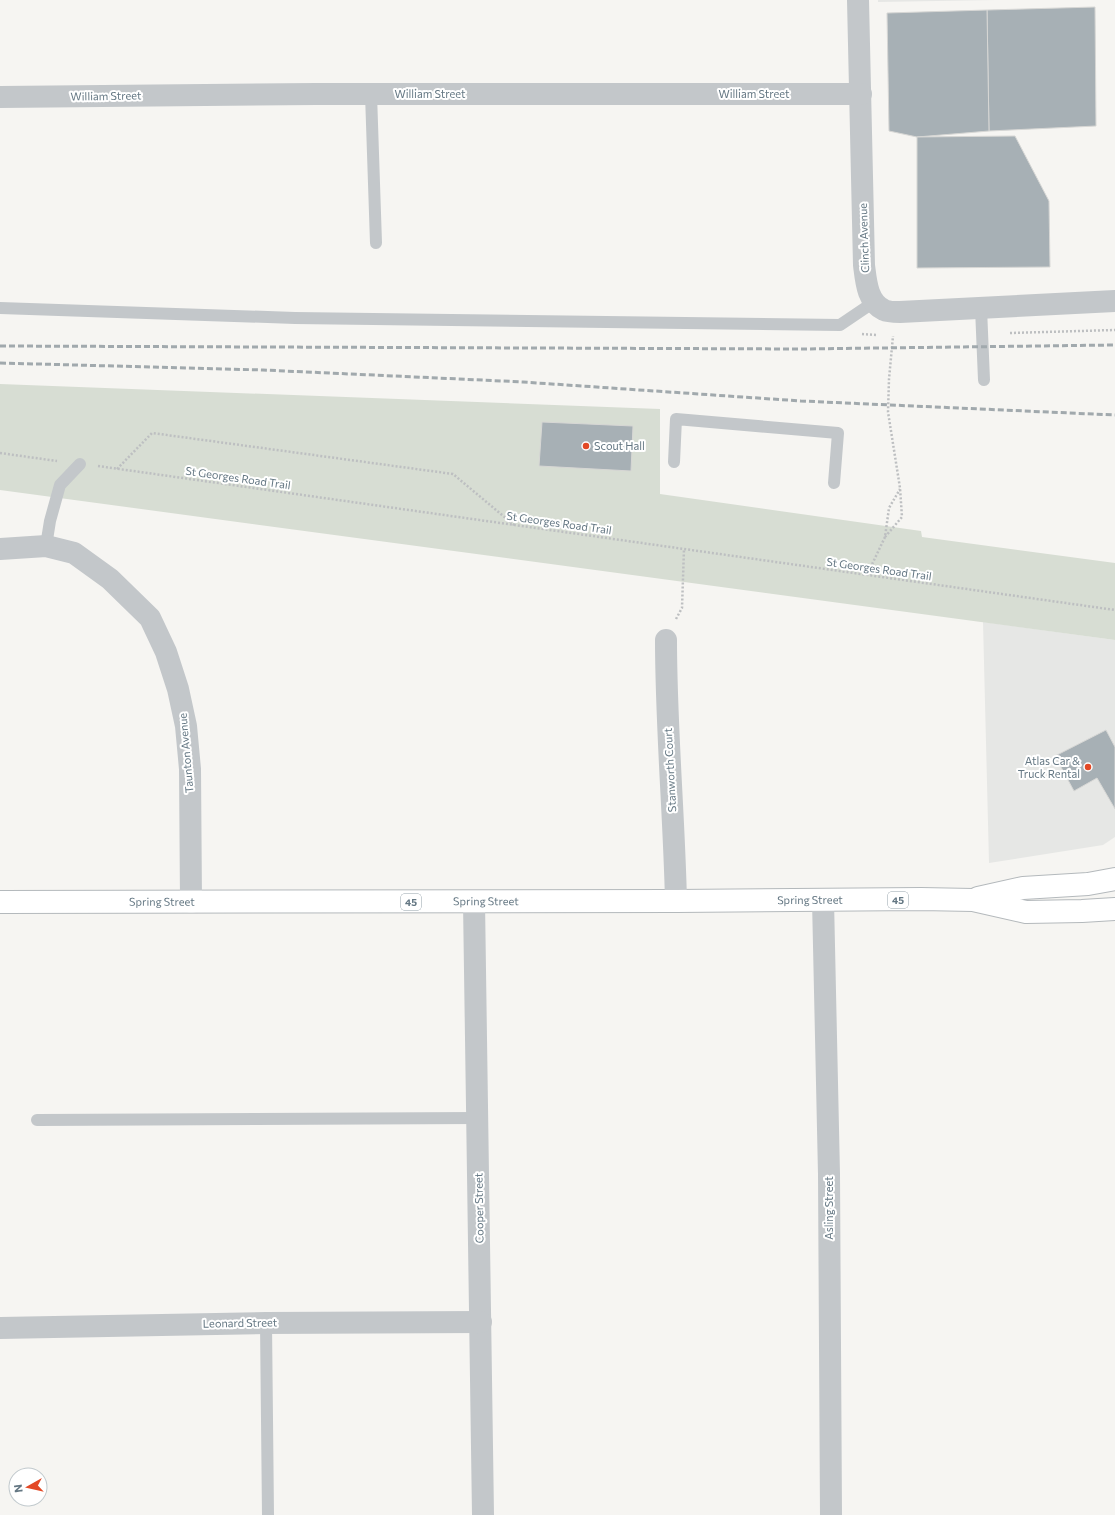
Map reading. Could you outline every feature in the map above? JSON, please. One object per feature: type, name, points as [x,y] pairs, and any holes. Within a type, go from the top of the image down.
[{"type":"main road","name":"Spring Street","points":[[973,900],[1023,888],[1088,884],[1115,879]]},
{"type":"main road","name":"Spring Street","points":[[0,902],[973,900],[1026,912],[1115,909]]},
{"type":"street","name":"Clinch Avenue","points":[[858,0],[864,265],[866,285],[874,302]]},
{"type":"street","name":"William Street","points":[[0,97],[371,94],[861,94]]},
{"type":"street","points":[[874,302],[884,310],[900,312],[1115,301]]},
{"type":"street","name":"Taunton Avenue","points":[[0,549],[46,546],[74,553],[110,579],[150,618],[166,652],[178,689],[187,734],[190,769],[191,902]]},
{"type":"street","name":"Stanworth Court","points":[[666,640],[666,673],[676,901]]},
{"type":"street","name":"Asling Street","points":[[823,900],[829,1174],[831,1515]]},
{"type":"street","name":"Cooper Street","points":[[474,902],[481,1322],[482,1515]]},
{"type":"street","name":"Leonard Street","points":[[0,1328],[266,1323],[481,1322]]},
{"type":"lane","points":[[371,94],[376,243]]},
{"type":"lane","points":[[0,308],[295,318],[840,325],[874,302]]},
{"type":"lane","points":[[981,308],[984,380]]},
{"type":"lane","points":[[674,462],[676,419],[838,433],[834,483]]},
{"type":"lane","points":[[46,546],[50,521],[60,485],[80,464]]},
{"type":"lane","points":[[37,1120],[478,1118]]},
{"type":"lane","points":[[266,1323],[268,1515]]},
{"type":"path","points":[[867,575],[886,537],[902,516],[900,488],[888,412],[893,336]]},
{"type":"path","points":[[117,469],[152,433],[453,474],[515,526]]},
{"type":"path","name":"St Georges Road Trail","points":[[0,453],[1115,610]]},
{"type":"path","points":[[886,537],[889,508],[900,488]]},
{"type":"path","points":[[666,640],[682,608],[684,549]]},
{"type":"shaded area","points":[[878,0],[996,0],[878,2]]},
{"type":"shaded area","points":[[0,384],[660,409],[660,494],[921,531],[922,537],[1115,563],[1115,640],[0,490]]},
{"type":"shaded area","points":[[983,622],[1115,640],[1115,837],[1103,845],[989,863]]},
{"type":"building","points":[[1095,7],[1096,126],[989,131],[987,10]]},
{"type":"building","points":[[987,10],[989,131],[917,137],[889,131],[887,13]]},
{"type":"building","points":[[1015,136],[1049,201],[1050,267],[917,268],[917,137]]},
{"type":"building","name":"Scout Hall","points":[[542,422],[633,426],[631,471],[539,466]]},
{"type":"building","name":"Atlas Car & Truck Rental","points":[[1106,730],[1115,747],[1115,809],[1097,778],[1074,791],[1055,756]]},
{"type":"railway","points":[[0,346],[801,349],[1115,345]]},
{"type":"railway","points":[[0,363],[263,370],[438,378],[523,382],[801,401],[1115,415]]},
{"type":"place","name":"Scout Hall","points":[[586,446]]},
{"type":"place","name":"Atlas Car & Truck Rental","points":[[1088,767]]}]
